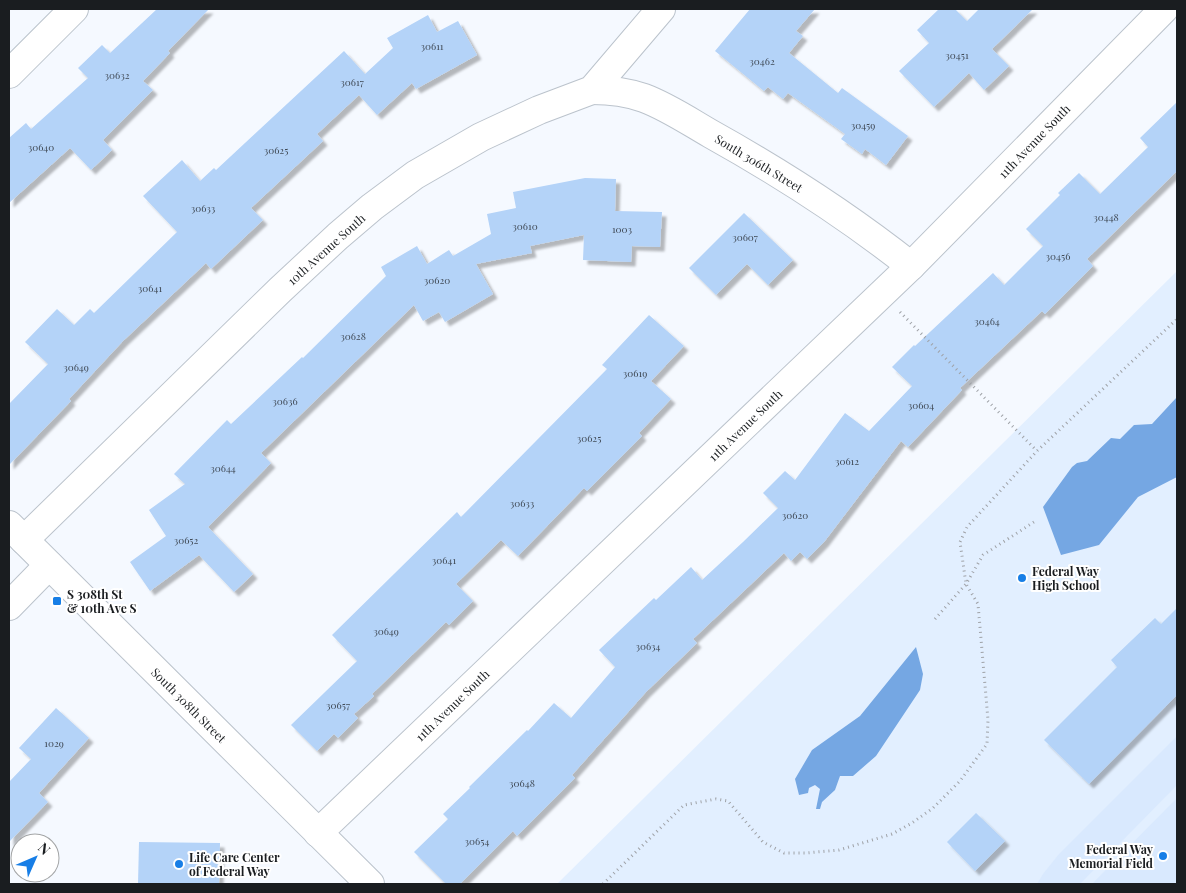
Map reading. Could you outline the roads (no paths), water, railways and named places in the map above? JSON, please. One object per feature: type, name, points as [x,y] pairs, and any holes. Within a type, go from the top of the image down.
[{"type":"street","points":[[9,74],[74,9]]},
{"type":"street","name":"10th Avenue South","points":[[16,533],[338,236],[372,207],[415,175],[481,137],[539,110],[592,90],[661,9]]},
{"type":"street","name":"11th Avenue South","points":[[318,833],[911,266],[1164,9]]},
{"type":"street","name":"South 306th Street","points":[[592,90],[623,92],[644,98],[664,107],[741,150],[822,202],[876,238],[911,266]]},
{"type":"street","name":"South 308th Street","points":[[16,533],[370,884]]},
{"type":"street","points":[[9,606],[49,565]]},
{"type":"water","points":[[1177,397],[1177,477],[1138,497],[1099,545],[1061,555],[1043,507],[1072,467],[1077,463],[1087,461],[1111,438],[1120,439],[1134,425],[1152,424]]},
{"type":"water","points":[[916,647],[923,674],[920,690],[876,756],[853,776],[840,776],[835,790],[822,802],[820,809],[816,809],[820,789],[815,785],[809,788],[808,793],[799,795],[795,779],[812,750],[860,716]]},
{"type":"place","name":"Federal Way High School","points":[[1022,578]]},
{"type":"place","name":"S 308th St & 10th Ave S","points":[[57,601]]},
{"type":"place","name":"Federal Way Memorial Field","points":[[1163,856]]},
{"type":"place","name":"Life Care Center of Federal Way","points":[[179,864]]}]
